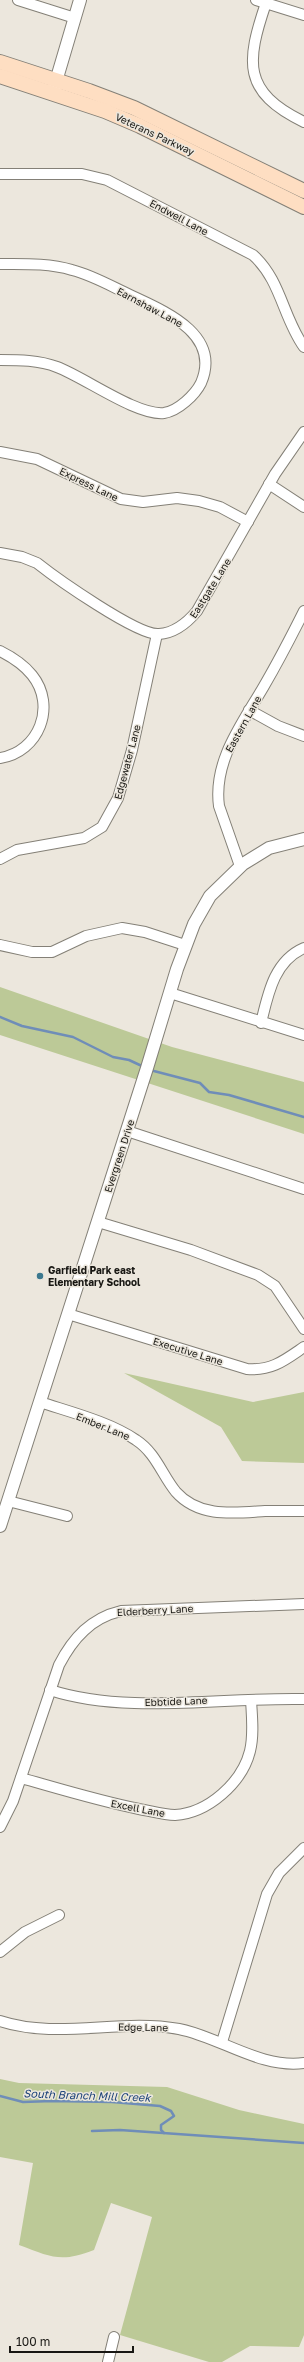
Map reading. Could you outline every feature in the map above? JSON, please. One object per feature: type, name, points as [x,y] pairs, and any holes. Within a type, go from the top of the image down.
[{"type":"main road","name":"Veterans Parkway","points":[[0,62],[140,126],[304,208]]},
{"type":"main road","name":"Veterans Parkway","points":[[0,76],[112,99],[151,115],[304,191]]},
{"type":"street","points":[[18,0],[75,18]]},
{"type":"street","points":[[55,87],[80,0]]},
{"type":"street","points":[[304,15],[261,2],[252,47],[254,74],[264,94],[272,102],[304,122]]},
{"type":"street","name":"Endwell Lane","points":[[0,174],[82,174],[107,180],[253,255],[261,262],[273,280],[304,347]]},
{"type":"street","name":"Earnshaw Lane","points":[[0,264],[48,265],[72,269],[154,306],[189,328],[200,344],[204,363],[204,373],[195,392],[180,405],[165,412],[148,410],[129,403],[57,367],[33,361],[0,360]]},
{"type":"street","name":"Eastgate Lane","points":[[157,634],[180,628],[197,611],[269,484],[304,432]]},
{"type":"street","name":"Express Lane","points":[[0,452],[37,459],[121,499],[143,502],[177,498],[194,500],[220,507],[248,522]]},
{"type":"street","points":[[269,484],[304,507]]},
{"type":"street","points":[[0,553],[22,557],[37,563],[126,623],[147,632],[157,634]]},
{"type":"street","name":"Eastern Lane","points":[[240,866],[222,818],[218,797],[219,782],[226,753],[250,710],[300,629],[304,611]]},
{"type":"street","name":"Edgewater Lane","points":[[0,859],[17,850],[84,838],[94,834],[109,819],[118,798],[127,768],[157,634]]},
{"type":"street","points":[[0,651],[25,667],[33,676],[43,695],[44,706],[40,727],[35,737],[17,752],[0,758]]},
{"type":"street","points":[[250,710],[278,726],[304,736]]},
{"type":"street","name":"Evergreen Drive","points":[[0,1526],[185,945],[194,924],[210,896],[240,866],[269,848],[304,839]]},
{"type":"street","points":[[0,945],[32,952],[52,952],[86,936],[122,928],[145,932],[185,945]]},
{"type":"street","points":[[261,1023],[269,991],[280,969],[294,953],[304,948]]},
{"type":"street","points":[[170,993],[261,1023],[304,1035]]},
{"type":"street","points":[[127,1131],[304,1189]]},
{"type":"street","points":[[98,1222],[191,1250],[258,1275],[275,1286],[304,1329]]},
{"type":"street","name":"Executive Lane","points":[[68,1314],[247,1369],[258,1370],[277,1366],[304,1347]]},
{"type":"street","name":"Ember Lane","points":[[40,1402],[113,1428],[137,1440],[155,1459],[176,1492],[185,1501],[196,1507],[220,1513],[304,1511]]},
{"type":"street","points":[[8,1501],[67,1516]]},
{"type":"street","name":"Elderberry Lane","points":[[0,1827],[8,1813],[21,1778],[59,1665],[76,1636],[93,1623],[111,1613],[121,1611],[304,1604]]},
{"type":"street","name":"Ebbtide Lane","points":[[50,1690],[81,1699],[113,1703],[304,1699]]},
{"type":"street","name":"Excell Lane","points":[[21,1778],[77,1795],[152,1812],[175,1815],[192,1811],[217,1798],[242,1772],[252,1741],[251,1700]]},
{"type":"street","points":[[222,2042],[267,1894],[278,1873],[304,1848]]},
{"type":"street","points":[[0,1952],[25,1932],[59,1915]]},
{"type":"street","name":"Edge Lane","points":[[0,2021],[33,2028],[164,2027],[192,2032],[279,2063],[304,2063]]},
{"type":"street","points":[[108,2362],[114,2337]]},
{"type":"green space","points":[[0,987],[172,1047],[304,1082],[304,1134],[0,1035]]},
{"type":"green space","points":[[124,1373],[253,1402],[304,1392],[304,1463],[242,1461],[221,1427]]},
{"type":"green space","points":[[0,2079],[19,2083],[167,2087],[239,2110],[304,2124],[304,2335],[299,2347],[250,2346],[222,2362],[209,2362],[120,2335],[152,2217],[111,2203],[94,2250],[73,2256],[56,2257],[19,2245],[33,2163],[0,2157]]},
{"type":"waterway","points":[[0,1017],[22,1026],[73,1037],[113,1057],[129,1060],[144,1067]]},
{"type":"waterway","points":[[150,1070],[200,1083],[209,1092],[229,1095],[304,1117]]},
{"type":"waterway","name":"South Branch Mill Creek","points":[[0,2096],[23,2102],[112,2102],[160,2106],[171,2111],[174,2116],[161,2125],[161,2130],[164,2133]]},
{"type":"waterway","name":"South Branch Mill Creek","points":[[92,2131],[120,2130],[304,2143]]},
{"type":"place","name":"Garfield Park east Elementary School","points":[[40,1276]]}]
